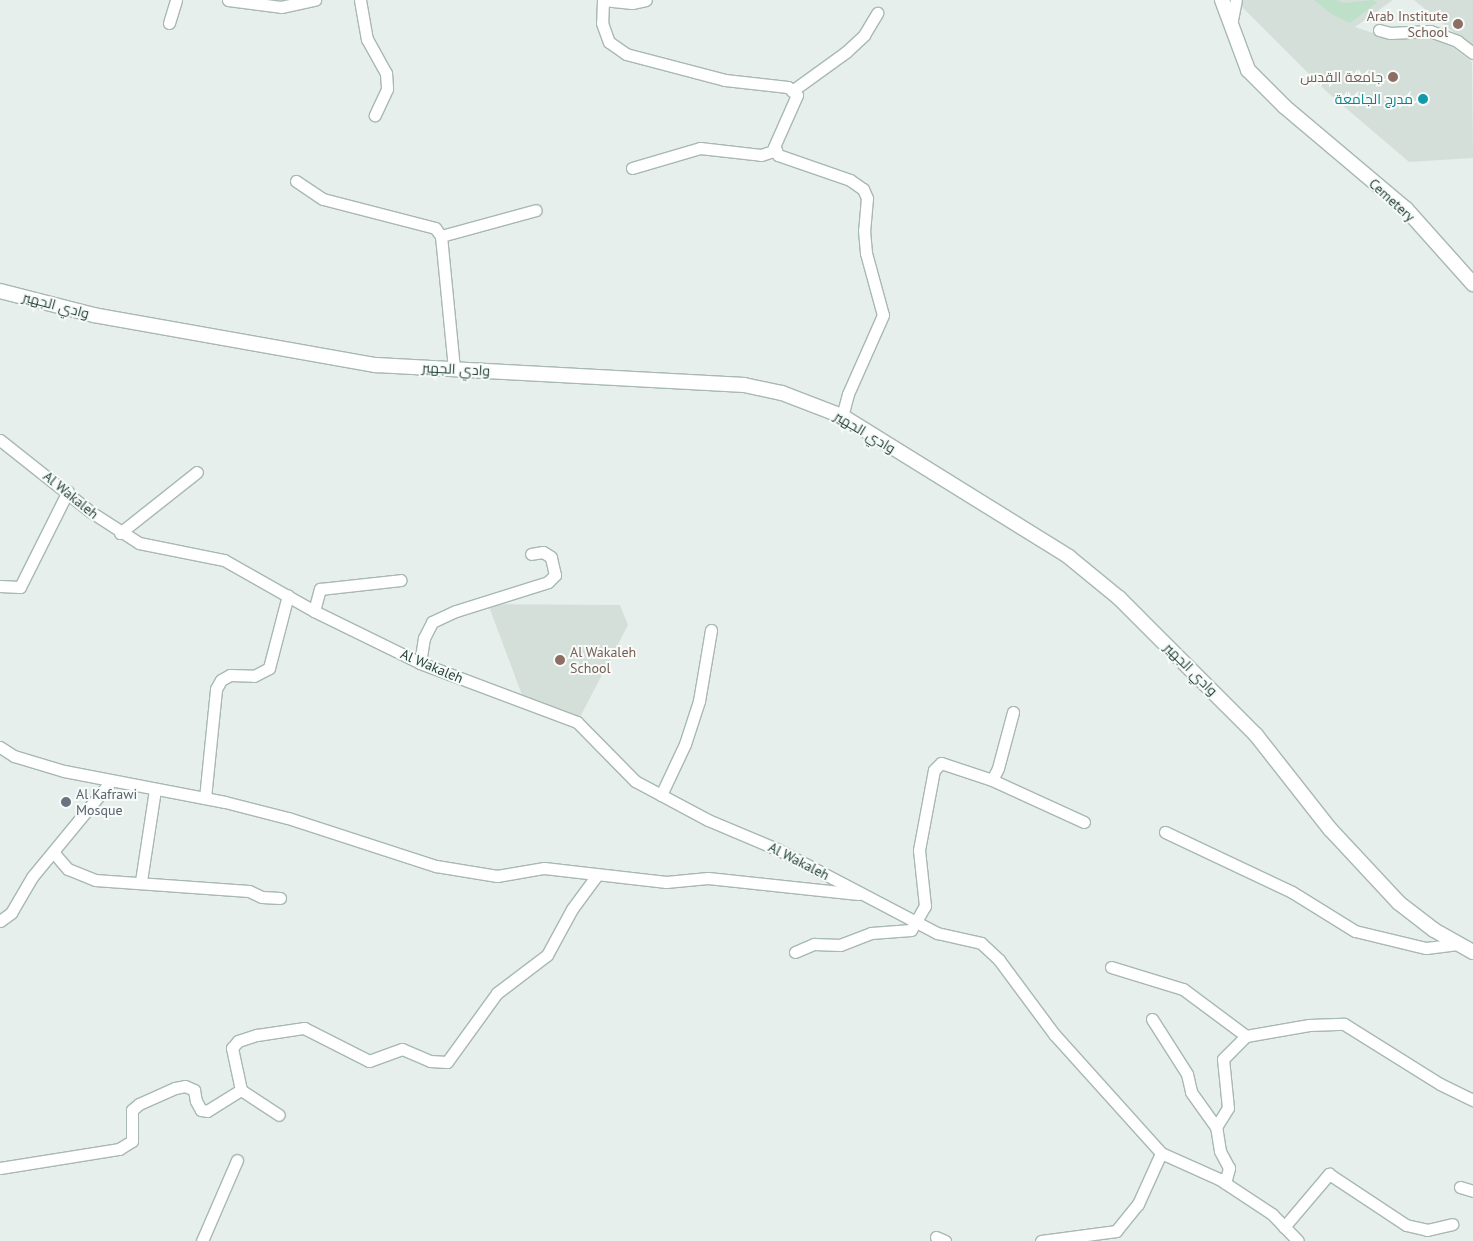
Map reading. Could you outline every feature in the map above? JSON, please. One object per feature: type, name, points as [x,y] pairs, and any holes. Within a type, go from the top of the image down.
[{"type":"street","points":[[169,23],[176,0]]},
{"type":"street","points":[[228,0],[281,7],[315,0]]},
{"type":"street","points":[[360,0],[367,39],[386,73],[387,88],[376,115]]},
{"type":"street","points":[[646,0],[632,4],[603,0],[602,23],[609,42],[626,54],[725,80],[788,87],[797,95],[776,150],[778,155],[850,180],[863,189],[867,198],[864,230],[866,253],[883,315],[848,394],[842,416]]},
{"type":"street","name":"Cemetery","points":[[1222,0],[1230,27],[1248,70],[1305,123],[1406,209],[1473,284]]},
{"type":"street","points":[[1230,27],[1236,0]]},
{"type":"street","points":[[792,90],[846,52],[864,35],[877,14]]},
{"type":"street","points":[[1379,30],[1390,33],[1430,31],[1453,39],[1473,53]]},
{"type":"street","points":[[632,168],[700,148],[761,155],[776,150]]},
{"type":"street","points":[[296,181],[323,199],[435,228],[441,236],[454,369]]},
{"type":"street","points":[[441,236],[536,210]]},
{"type":"street","name":"وادي الجهير","points":[[0,291],[94,315],[231,341],[376,365],[744,385],[782,393],[842,416],[1069,557],[1118,598],[1256,735],[1330,829],[1399,903],[1458,944],[1473,952]]},
{"type":"street","name":"Al Wakaleh","points":[[0,440],[120,533],[139,543],[224,560],[314,611],[420,663],[577,722],[635,781],[708,820],[777,849],[938,933],[981,943],[999,960],[1054,1034],[1161,1153]]},
{"type":"street","points":[[120,533],[196,472]]},
{"type":"street","points":[[0,586],[20,587],[68,492]]},
{"type":"street","points":[[420,663],[424,638],[432,622],[456,611],[548,582],[555,575],[551,557],[543,552],[531,554]]},
{"type":"street","points":[[314,611],[320,589],[401,580]]},
{"type":"street","points":[[205,798],[216,689],[221,680],[230,675],[254,676],[269,668],[288,595]]},
{"type":"street","points":[[661,795],[685,744],[699,701],[712,630]]},
{"type":"street","points":[[992,780],[998,768],[1013,712]]},
{"type":"street","points":[[0,748],[14,756],[110,781],[205,798],[288,818],[436,866],[497,876],[544,868],[597,876],[666,882],[708,878],[865,895]]},
{"type":"street","points":[[795,952],[814,944],[840,944],[871,933],[910,930],[918,923],[925,906],[919,850],[934,770],[941,763],[992,780],[1084,822]]},
{"type":"street","points":[[0,920],[11,913],[32,876],[110,781]]},
{"type":"street","points":[[141,882],[155,789]]},
{"type":"street","points":[[1165,832],[1292,892],[1355,931],[1426,948],[1458,944]]},
{"type":"street","points":[[53,852],[68,868],[95,880],[249,891],[262,897],[280,898]]},
{"type":"street","points":[[241,1090],[240,1076],[232,1058],[232,1048],[238,1042],[257,1035],[304,1028],[369,1061],[402,1049],[430,1061],[447,1062],[497,993],[547,955],[572,909],[597,876]]},
{"type":"street","points":[[1112,967],[1183,989],[1246,1036]]},
{"type":"street","points":[[1152,1019],[1187,1074],[1191,1092],[1216,1127],[1220,1151],[1229,1168],[1225,1183]]},
{"type":"street","points":[[1216,1127],[1228,1108],[1223,1059],[1246,1036],[1309,1025],[1344,1024],[1440,1084],[1473,1100]]},
{"type":"street","points":[[0,1168],[119,1149],[132,1142],[132,1110],[139,1104],[175,1088],[185,1086],[194,1090],[196,1101],[201,1110],[207,1111],[241,1090]]},
{"type":"street","points":[[241,1090],[279,1115]]},
{"type":"street","points":[[1041,1241],[1116,1231],[1138,1204],[1161,1153],[1225,1183],[1272,1214],[1298,1241]]},
{"type":"street","points":[[202,1241],[237,1160]]},
{"type":"street","points":[[1284,1227],[1329,1174],[1406,1225],[1427,1230],[1452,1224]]},
{"type":"street","points":[[1460,1186],[1473,1191]]},
{"type":"shaded area","name":"جامعة القدس","points":[[1235,0],[1393,0],[1355,27],[1388,38],[1407,36],[1438,40],[1450,45],[1472,62],[1473,158],[1409,162],[1326,91]]},
{"type":"shaded area","name":"Arab Institute School","points":[[1414,0],[1473,0],[1473,48]]},
{"type":"shaded area","name":"Al Wakaleh School","points":[[488,604],[620,605],[628,625],[580,717],[522,695]]},
{"type":"green space","points":[[1314,0],[1337,0],[1343,3],[1373,0],[1377,3],[1350,23],[1331,14]]},
{"type":"place","name":"Arab Institute School","points":[[1458,24]]},
{"type":"place","name":"جامعة القدس","points":[[1393,77]]},
{"type":"place","name":"مدرج الجامعة","points":[[1423,99]]},
{"type":"place","name":"Al Wakaleh School","points":[[560,660]]},
{"type":"place","name":"Al Kafrawi Mosque","points":[[66,802]]}]
